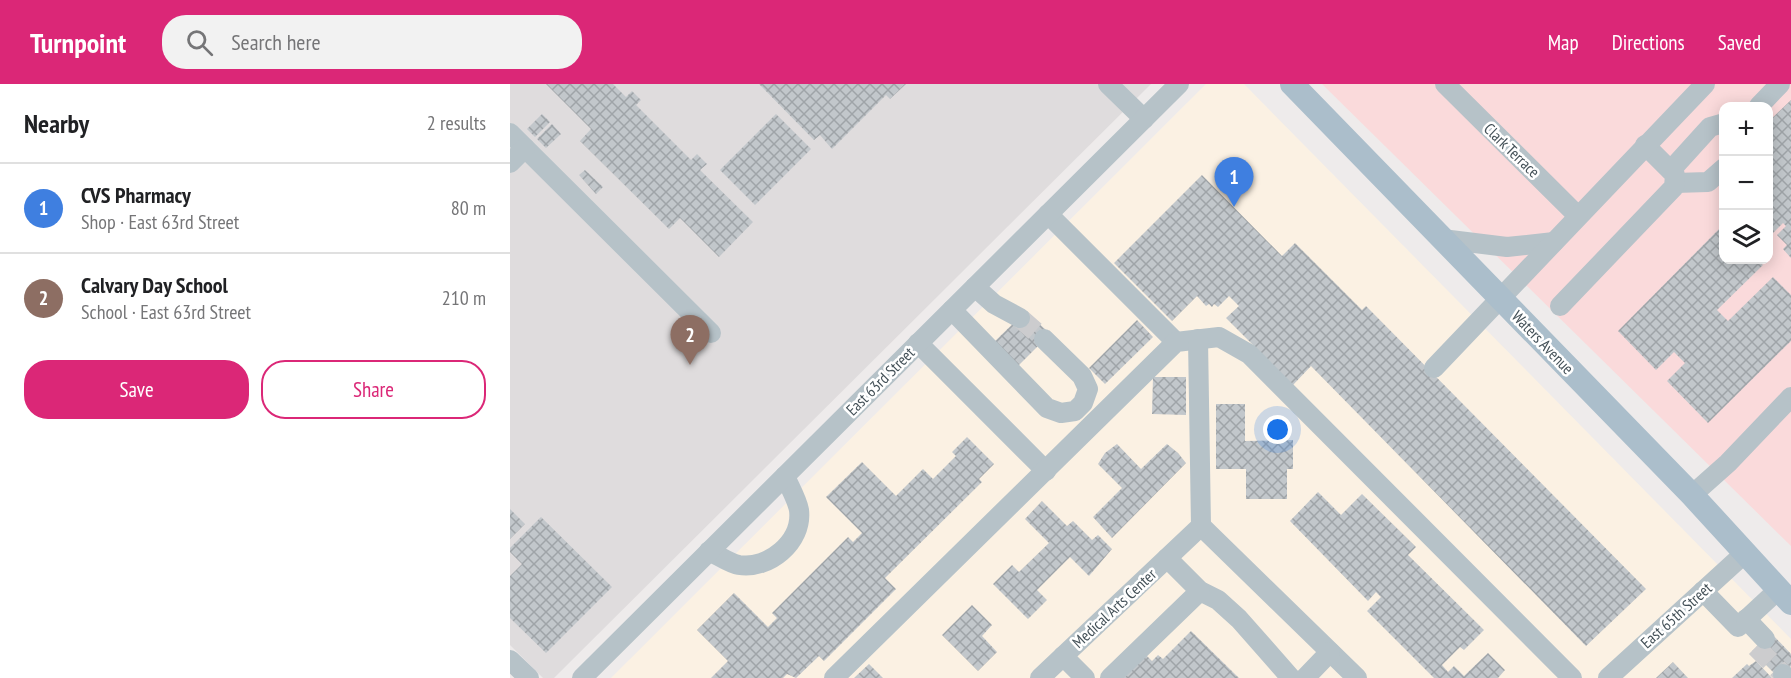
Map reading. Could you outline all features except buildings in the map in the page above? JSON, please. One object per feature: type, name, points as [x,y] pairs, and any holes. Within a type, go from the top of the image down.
[{"type":"main road","name":"Waters Avenue","points":[[1292,84],[1692,495],[1785,596]]},
{"type":"street","points":[[1108,84],[1144,119]]},
{"type":"street","name":"East 63rd Street","points":[[582,678],[1179,84]]},
{"type":"street","name":"Clark Terrace","points":[[1445,84],[1578,216]]},
{"type":"street","points":[[1434,368],[1705,84]]},
{"type":"street","points":[[1763,102],[1780,84]]},
{"type":"street","points":[[1673,177],[1710,127],[1719,124]]},
{"type":"street","points":[[510,133],[711,333]]},
{"type":"street","points":[[1560,306],[1674,187],[1673,177],[1645,145]]},
{"type":"street","points":[[510,163],[525,148]]},
{"type":"street","points":[[1673,177],[1708,182],[1719,172]]},
{"type":"street","points":[[1048,214],[1176,342]]},
{"type":"street","points":[[1442,238],[1507,247],[1554,242]]},
{"type":"street","points":[[975,287],[994,304],[1020,318]]},
{"type":"street","points":[[952,310],[1047,408],[1060,412],[1075,411],[1083,403],[1088,389],[1082,376],[1044,339]]},
{"type":"street","points":[[834,678],[1176,342],[1219,337],[1249,354],[1572,678]]},
{"type":"street","points":[[1198,339],[1201,526],[1357,678]]},
{"type":"street","points":[[918,343],[1046,471]]},
{"type":"street","points":[[1692,495],[1728,463],[1791,397]]},
{"type":"street","points":[[709,551],[738,565],[758,564],[778,555],[796,533],[799,510],[785,476]]},
{"type":"street","points":[[1167,558],[1201,526]]},
{"type":"street","name":"East 65th Street","points":[[1608,678],[1745,553]]},
{"type":"street","name":"Medical Arts Center","points":[[1040,678],[1167,558],[1200,591],[1218,600],[1239,619],[1291,678]]},
{"type":"street","points":[[1110,678],[1200,591]]},
{"type":"street","points":[[1703,591],[1742,623],[1760,643]]},
{"type":"street","points":[[1742,623],[1785,596]]},
{"type":"street","points":[[1305,678],[1330,652]]},
{"type":"street","points":[[1063,656],[1085,678]]},
{"type":"street","points":[[510,660],[529,678]]},
{"type":"shaded area","points":[[510,84],[1151,84],[554,678],[543,678],[510,645]]},
{"type":"shaded area","points":[[1206,84],[1244,84],[1791,639],[1791,678],[611,678]]},
{"type":"shaded area","points":[[1322,84],[1791,84],[1791,546]]},
{"type":"tunnel","points":[[1020,318],[1044,339]]},
{"type":"tunnel","points":[[1756,647],[1783,674]]},
{"type":"place","name":"CVS Pharmacy","points":[[1234,207]]},
{"type":"place","name":"Calvary Day School","points":[[690,365]]}]
